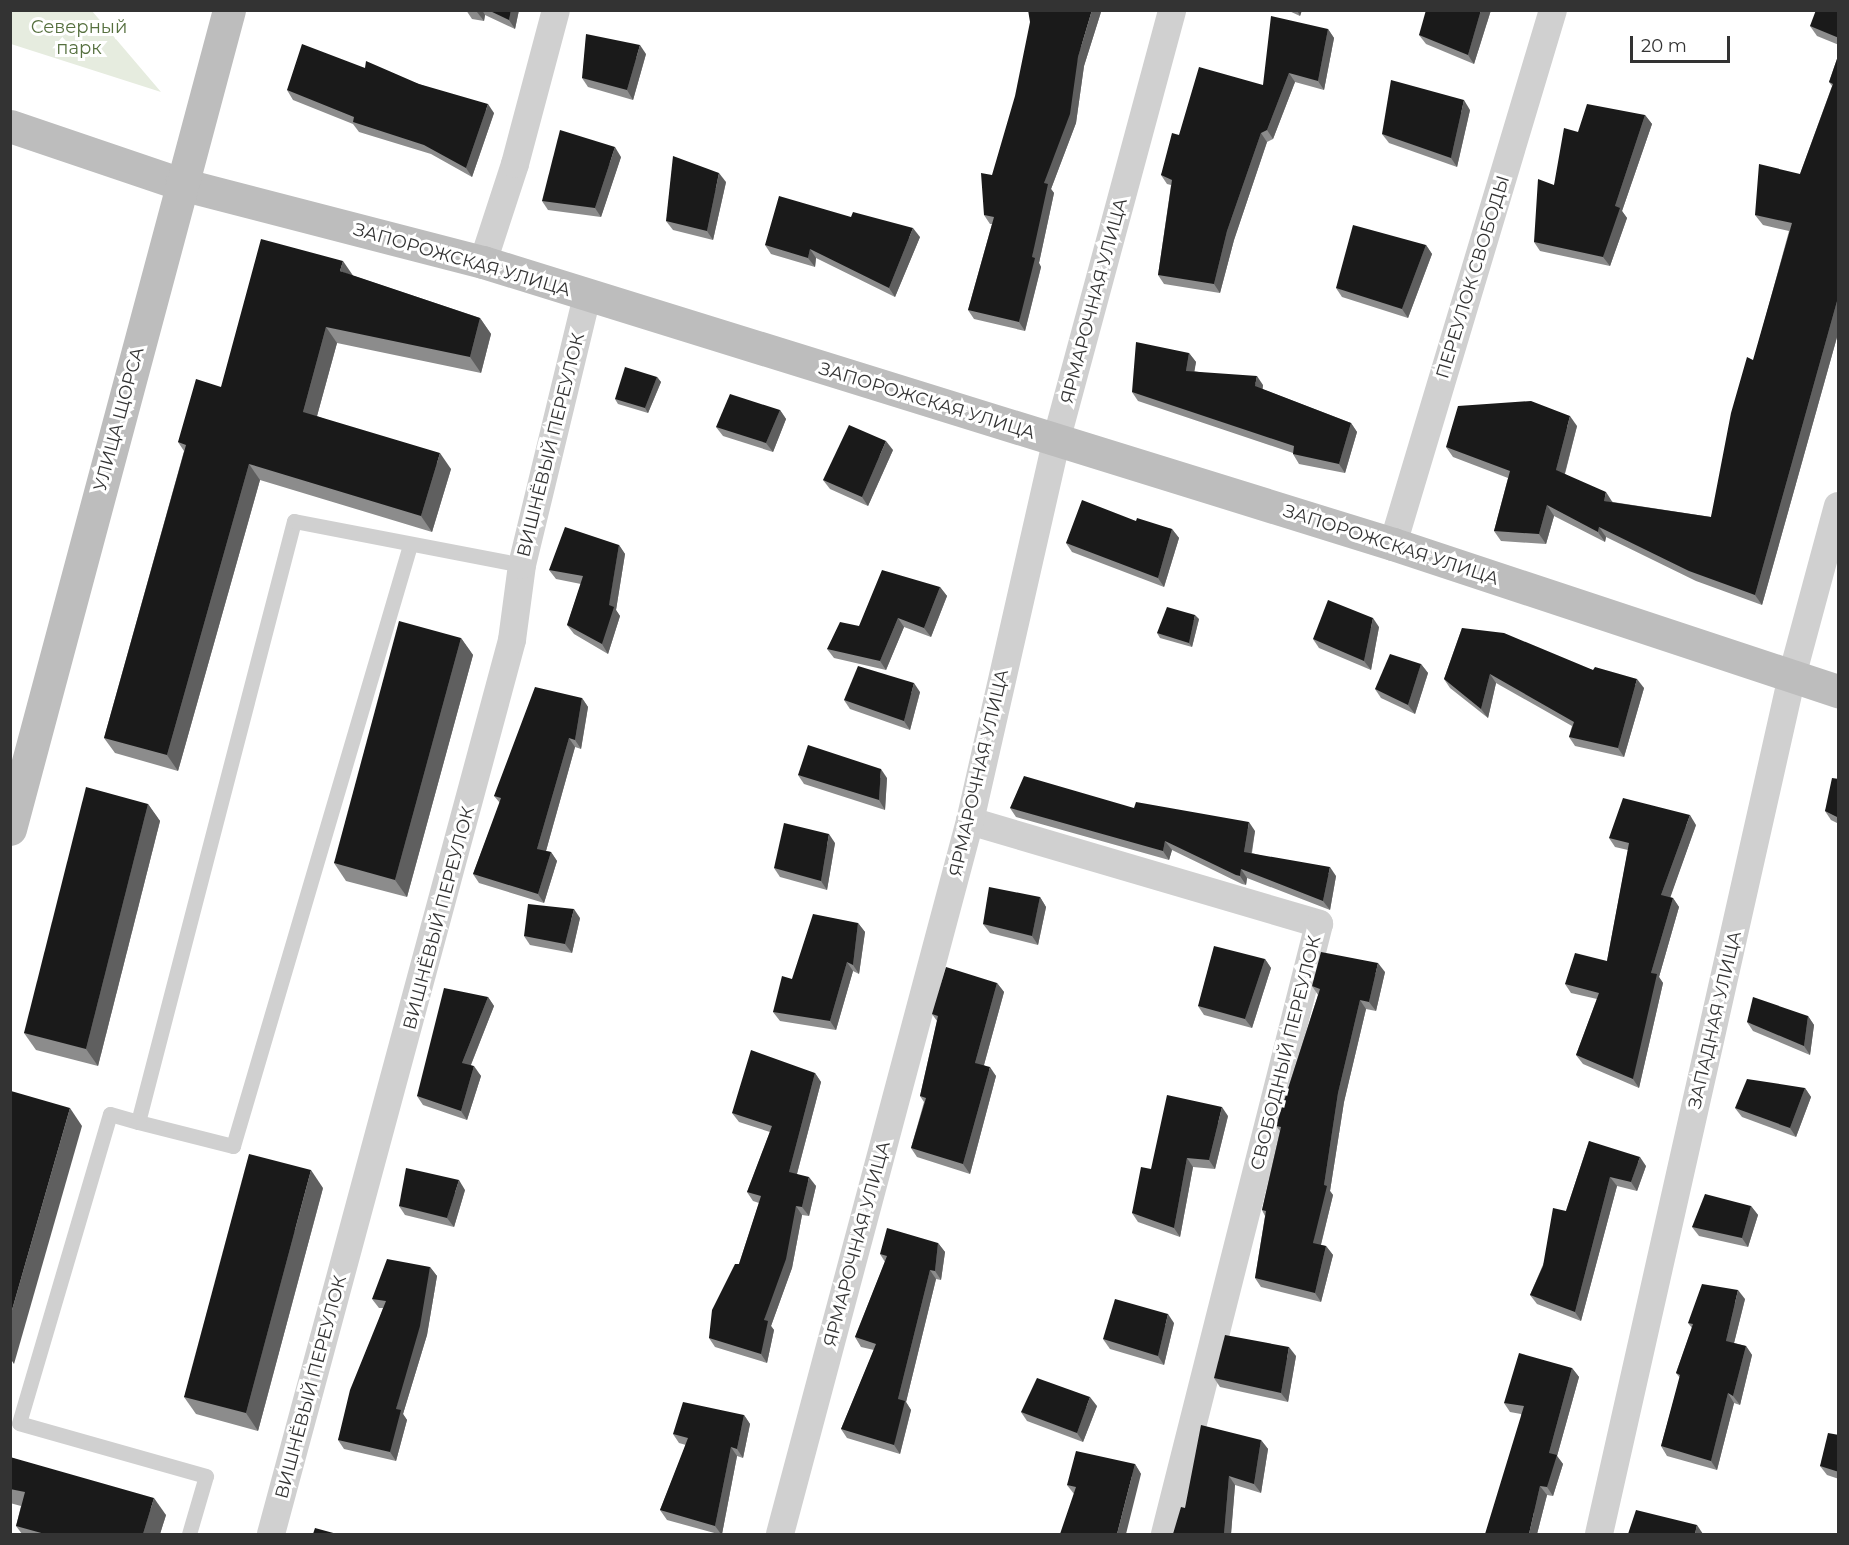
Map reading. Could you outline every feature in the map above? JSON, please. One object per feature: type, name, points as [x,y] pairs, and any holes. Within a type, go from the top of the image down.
[{"type":"street","name":"УЛИЦА ЩОРСА","points":[[10,829],[229,10]]},
{"type":"street","points":[[483,262],[515,164],[556,10]]},
{"type":"street","name":"ЯРМАРОЧНАЯ УЛИЦА","points":[[780,1534],[970,821],[1056,441],[1172,10]]},
{"type":"street","name":"ПЕРЕУЛОК СВОБОДЫ","points":[[1393,544],[1553,10]]},
{"type":"street","name":"ЗАПОРОЖСКАЯ УЛИЦА","points":[[10,126],[181,184],[483,262],[1393,544],[1839,691]]},
{"type":"street","name":"ВИШНЁВЫЙ ПЕРЕУЛОК","points":[[271,1534],[512,640],[522,565],[587,296]]},
{"type":"street","name":"ЗАПАДНАЯ УЛИЦА","points":[[1599,1534],[1792,676],[1839,506]]},
{"type":"street","name":"СВОБОДНЫЙ ПЕРЕУЛОК","points":[[970,821],[1318,924],[1165,1534]]},
{"type":"lane","points":[[138,1122],[294,521],[522,565]]},
{"type":"lane","points":[[189,1534],[206,1476],[20,1423],[110,1113],[232,1146],[410,545]]},
{"type":"green space","name":"Северный парк","points":[[11,10],[92,11],[161,92],[11,44]]},
{"type":"building","points":[[488,10],[511,10],[509,20]]},
{"type":"building","points":[[1028,10],[1092,10],[1078,57],[1070,114],[1044,183],[1048,184],[1032,257],[1035,258],[1019,322],[968,310],[994,217],[984,215],[981,173],[992,175],[1015,96],[1030,22]]},
{"type":"building","points":[[1426,10],[1481,10],[1468,55],[1419,35]]},
{"type":"building","points":[[1816,10],[1839,10],[1839,38],[1810,26]]},
{"type":"building","points":[[1271,16],[1328,29],[1318,81],[1289,73],[1267,130],[1261,133],[1227,231],[1214,284],[1158,275],[1172,180],[1161,175],[1172,133],[1179,135],[1199,67],[1263,85]]},
{"type":"building","points":[[586,34],[640,45],[627,90],[582,78]]},
{"type":"building","points":[[302,44],[365,68],[366,61],[419,84],[488,104],[466,168],[424,145],[353,122],[354,117],[287,90]]},
{"type":"building","points":[[1839,53],[1839,246],[1837,249],[1839,249],[1839,294],[1755,595],[1689,571],[1599,527],[1598,532],[1547,505],[1539,534],[1494,531],[1510,471],[1446,447],[1458,406],[1531,401],[1570,416],[1556,470],[1606,492],[1604,501],[1711,517],[1731,413],[1747,357],[1753,360],[1792,223],[1755,215],[1759,164],[1800,174],[1833,84],[1829,82]]},
{"type":"building","points":[[1391,80],[1464,100],[1451,158],[1382,134]]},
{"type":"building","points":[[1587,104],[1645,115],[1615,206],[1620,208],[1603,257],[1534,242],[1538,179],[1554,185],[1564,128],[1578,132]]},
{"type":"building","points":[[560,130],[615,147],[595,208],[542,201]]},
{"type":"building","points":[[673,156],[719,173],[707,231],[666,221]]},
{"type":"building","points":[[779,196],[851,217],[853,212],[913,228],[889,288],[810,249],[808,258],[765,245]]},
{"type":"building","points":[[1353,225],[1426,245],[1402,309],[1336,288]]},
{"type":"building","points":[[261,239],[343,261],[340,271],[480,318],[470,357],[326,327],[303,412],[440,453],[421,516],[249,464],[167,755],[104,738],[186,445],[178,442],[196,379],[221,387]]},
{"type":"building","points":[[1136,342],[1189,353],[1186,371],[1257,376],[1255,386],[1351,423],[1339,464],[1293,454],[1294,446],[1132,392]]},
{"type":"building","points":[[625,367],[657,377],[645,408],[615,399]]},
{"type":"building","points":[[730,394],[780,410],[766,443],[716,427]]},
{"type":"building","points":[[849,425],[886,441],[862,497],[823,480]]},
{"type":"building","points":[[1082,500],[1136,521],[1137,518],[1172,529],[1158,578],[1066,543]]},
{"type":"building","points":[[565,527],[619,545],[609,605],[614,607],[602,644],[567,625],[583,576],[549,570]]},
{"type":"building","points":[[882,570],[940,587],[924,628],[898,618],[880,661],[827,649],[840,622],[859,626]]},
{"type":"building","points":[[1328,600],[1373,618],[1364,661],[1313,639]]},
{"type":"building","points":[[1167,607],[1195,615],[1189,643],[1157,633]]},
{"type":"building","points":[[399,621],[461,638],[395,880],[334,863]]},
{"type":"building","points":[[1462,628],[1504,633],[1593,670],[1595,667],[1637,679],[1618,748],[1569,737],[1574,722],[1490,674],[1481,709],[1444,679]]},
{"type":"building","points":[[1390,654],[1421,664],[1408,705],[1375,689]]},
{"type":"building","points":[[858,666],[914,683],[904,721],[844,700]]},
{"type":"building","points":[[535,687],[582,698],[575,740],[569,738],[537,849],[551,852],[538,894],[473,874],[501,798],[494,796]]},
{"type":"building","points":[[808,745],[881,769],[879,800],[798,775]]},
{"type":"building","points":[[1024,776],[1134,808],[1136,802],[1249,822],[1244,852],[1330,867],[1323,901],[1241,869],[1240,876],[1236,875],[1165,841],[1163,851],[1010,808]]},
{"type":"building","points":[[1832,778],[1839,779],[1839,818],[1825,811]]},
{"type":"building","points":[[86,787],[148,804],[86,1049],[24,1033]]},
{"type":"building","points":[[1623,798],[1690,815],[1661,895],[1673,898],[1651,973],[1657,974],[1633,1079],[1576,1055],[1599,993],[1565,984],[1575,953],[1607,961],[1629,843],[1609,838]]},
{"type":"building","points":[[784,823],[829,834],[821,881],[774,868]]},
{"type":"building","points":[[989,887],[1040,897],[1032,936],[983,924]]},
{"type":"building","points":[[528,904],[574,909],[565,944],[524,936]]},
{"type":"building","points":[[813,914],[858,923],[853,965],[847,962],[830,1021],[773,1012],[782,976],[792,979]]},
{"type":"building","points":[[1214,946],[1265,959],[1245,1019],[1198,1006]]},
{"type":"building","points":[[1321,952],[1378,963],[1369,1002],[1360,1000],[1338,1093],[1324,1185],[1327,1186],[1313,1243],[1326,1246],[1315,1293],[1255,1278],[1266,1211],[1262,1210],[1281,1127],[1276,1126],[1320,989],[1312,986]]},
{"type":"building","points":[[946,967],[997,983],[975,1063],[990,1067],[963,1164],[911,1148],[926,1098],[920,1096],[938,1016],[932,1014]]},
{"type":"building","points":[[444,988],[488,997],[462,1063],[474,1066],[461,1111],[417,1096]]},
{"type":"building","points":[[1753,997],[1808,1016],[1804,1046],[1747,1022]]},
{"type":"building","points":[[751,1050],[815,1073],[789,1172],[809,1177],[802,1207],[796,1206],[786,1259],[764,1320],[768,1321],[761,1354],[709,1338],[712,1310],[735,1264],[739,1264],[761,1196],[747,1192],[772,1126],[732,1113]]},
{"type":"building","points":[[1747,1079],[1805,1088],[1790,1128],[1735,1108]]},
{"type":"building","points":[[10,1092],[70,1108],[10,1317]]},
{"type":"building","points":[[1167,1095],[1222,1107],[1209,1160],[1187,1158],[1174,1228],[1132,1213],[1141,1167],[1151,1169]]},
{"type":"building","points":[[1589,1141],[1640,1157],[1631,1182],[1610,1177],[1575,1312],[1530,1295],[1543,1266],[1553,1208],[1566,1211]]},
{"type":"building","points":[[249,1154],[311,1170],[246,1413],[184,1397]]},
{"type":"building","points":[[406,1168],[459,1180],[447,1218],[399,1206]]},
{"type":"building","points":[[1705,1194],[1751,1206],[1742,1238],[1692,1227]]},
{"type":"building","points":[[887,1228],[938,1243],[935,1271],[930,1270],[898,1399],[905,1401],[894,1445],[841,1429],[876,1344],[855,1337],[887,1256],[880,1254]]},
{"type":"building","points":[[387,1259],[430,1267],[420,1326],[396,1409],[401,1410],[390,1452],[338,1440],[350,1390],[386,1301],[372,1299]]},
{"type":"building","points":[[1702,1284],[1738,1290],[1726,1341],[1746,1346],[1733,1396],[1728,1393],[1711,1461],[1661,1446],[1680,1375],[1676,1373],[1693,1324],[1688,1323]]},
{"type":"building","points":[[1115,1299],[1168,1314],[1158,1356],[1103,1339]]},
{"type":"building","points":[[1225,1335],[1289,1347],[1281,1393],[1214,1378]]},
{"type":"building","points":[[1519,1353],[1572,1368],[1549,1453],[1557,1455],[1547,1487],[1540,1486],[1529,1534],[1485,1534],[1524,1406],[1504,1403]]},
{"type":"building","points":[[1037,1378],[1090,1397],[1077,1433],[1021,1412]]},
{"type":"building","points":[[683,1402],[744,1415],[737,1449],[731,1447],[715,1526],[660,1510],[688,1438],[673,1434]]},
{"type":"building","points":[[1201,1425],[1261,1440],[1254,1484],[1229,1476],[1224,1534],[1173,1534],[1181,1507],[1185,1508]]},
{"type":"building","points":[[1828,1433],[1839,1435],[1839,1472],[1820,1466]]},
{"type":"building","points":[[1076,1451],[1135,1464],[1117,1534],[1060,1534],[1076,1487],[1067,1485]]},
{"type":"building","points":[[10,1457],[154,1498],[143,1534],[45,1534],[16,1526],[25,1492],[10,1489]]},
{"type":"building","points":[[1636,1510],[1697,1525],[1695,1534],[1628,1534]]},
{"type":"building","points":[[315,1528],[337,1534],[313,1534]]}]
